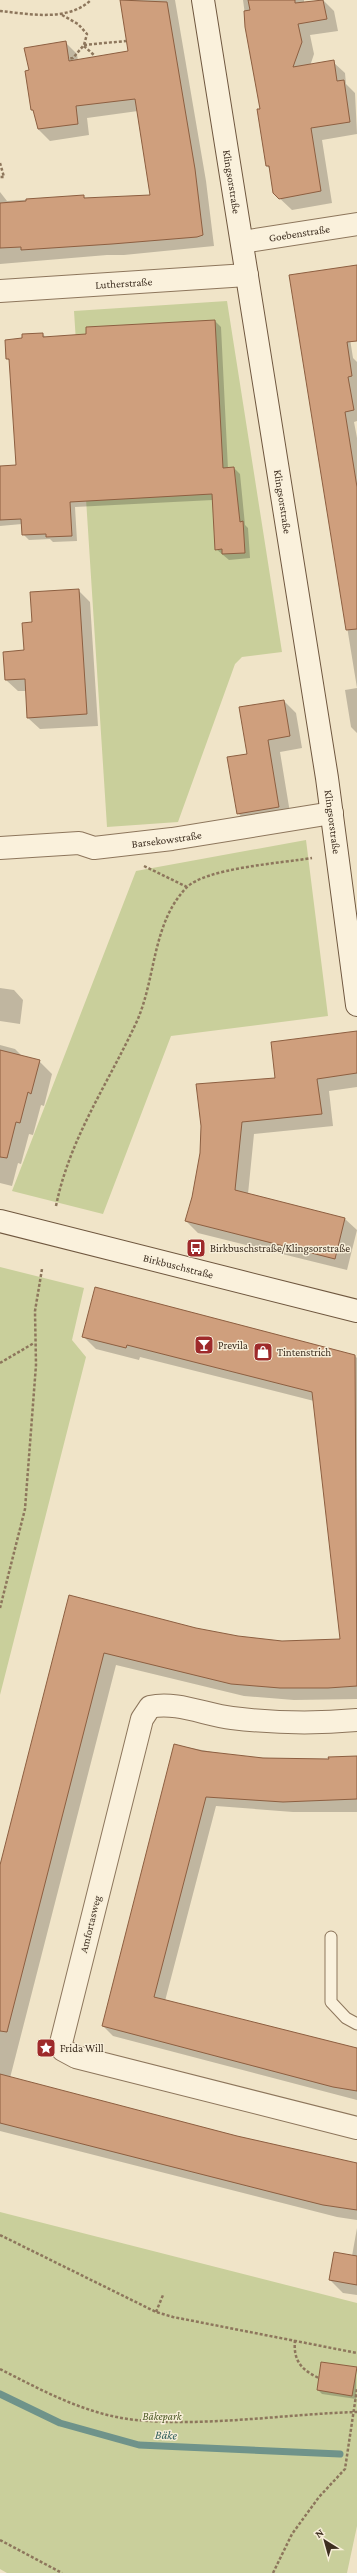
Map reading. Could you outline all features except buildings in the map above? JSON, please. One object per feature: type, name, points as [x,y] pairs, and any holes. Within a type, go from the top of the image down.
[{"type":"street","name":"Klingsorstraße","points":[[203,0],[332,813],[357,1005]]},
{"type":"street","name":"Goebenstraße","points":[[242,242],[357,224]]},
{"type":"street","name":"Lutherstraße","points":[[0,291],[247,275]]},
{"type":"street","name":"Barsekowstraße","points":[[0,848],[79,844],[94,848],[172,839],[332,813]]},
{"type":"street","name":"Birkbuschstraße","points":[[0,1221],[357,1311]]},
{"type":"street","name":"Amfortasweg","points":[[357,1720],[286,1723],[231,1718],[165,1706],[150,1707],[142,1719],[61,2043],[64,2050],[76,2057],[357,2128]]},
{"type":"lane","points":[[331,1938],[331,2002],[346,2018],[357,2024]]},
{"type":"path","points":[[0,11],[61,14],[73,12],[91,0]]},
{"type":"path","points":[[61,14],[78,24],[87,34],[84,45],[73,58],[68,59]]},
{"type":"path","points":[[84,45],[126,41]]},
{"type":"path","points":[[84,45],[95,56]]},
{"type":"path","points":[[0,164],[4,177],[0,177]]},
{"type":"path","points":[[56,1206],[60,1184],[82,1128],[137,1020],[166,917],[187,888],[210,874],[312,858]]},
{"type":"path","points":[[142,864],[187,888]]},
{"type":"path","points":[[0,1608],[25,1509],[36,1365],[34,1343],[35,1311],[42,1269]]},
{"type":"path","points":[[0,1363],[34,1343]]},
{"type":"path","points":[[0,2235],[156,2312],[173,2318],[357,2353]]},
{"type":"path","points":[[156,2312],[163,2295]]},
{"type":"path","points":[[294,2340],[294,2349],[298,2362],[307,2373],[319,2378]]},
{"type":"path","points":[[0,2370],[63,2400],[98,2412],[136,2420],[204,2420],[355,2412]]},
{"type":"path","points":[[272,2573],[292,2534],[319,2497],[345,2469],[355,2412],[357,2389]]},
{"type":"path","points":[[0,2540],[62,2573]]},
{"type":"green space","points":[[227,301],[282,652],[242,657],[235,664],[178,822],[107,827],[74,311]]},
{"type":"green space","points":[[306,840],[328,1016],[171,1036],[103,1214],[12,1191],[136,871]]},
{"type":"green space","points":[[0,1267],[84,1288],[72,1340],[86,1357],[0,1695]]},
{"type":"green space","name":"Bäkepark","points":[[0,2212],[357,2303],[357,2526],[347,2573],[7,2573],[0,2569]]},
{"type":"waterway","name":"Bäke","points":[[0,2394],[60,2423],[139,2445],[340,2454]]},
{"type":"place","name":"Birkbuschstraße/Klingsorstraße","points":[[196,1248]]},
{"type":"place","name":"Previla","points":[[204,1345]]},
{"type":"place","name":"Tintenstrich","points":[[263,1352]]},
{"type":"place","name":"Frida Will","points":[[46,2048]]}]
